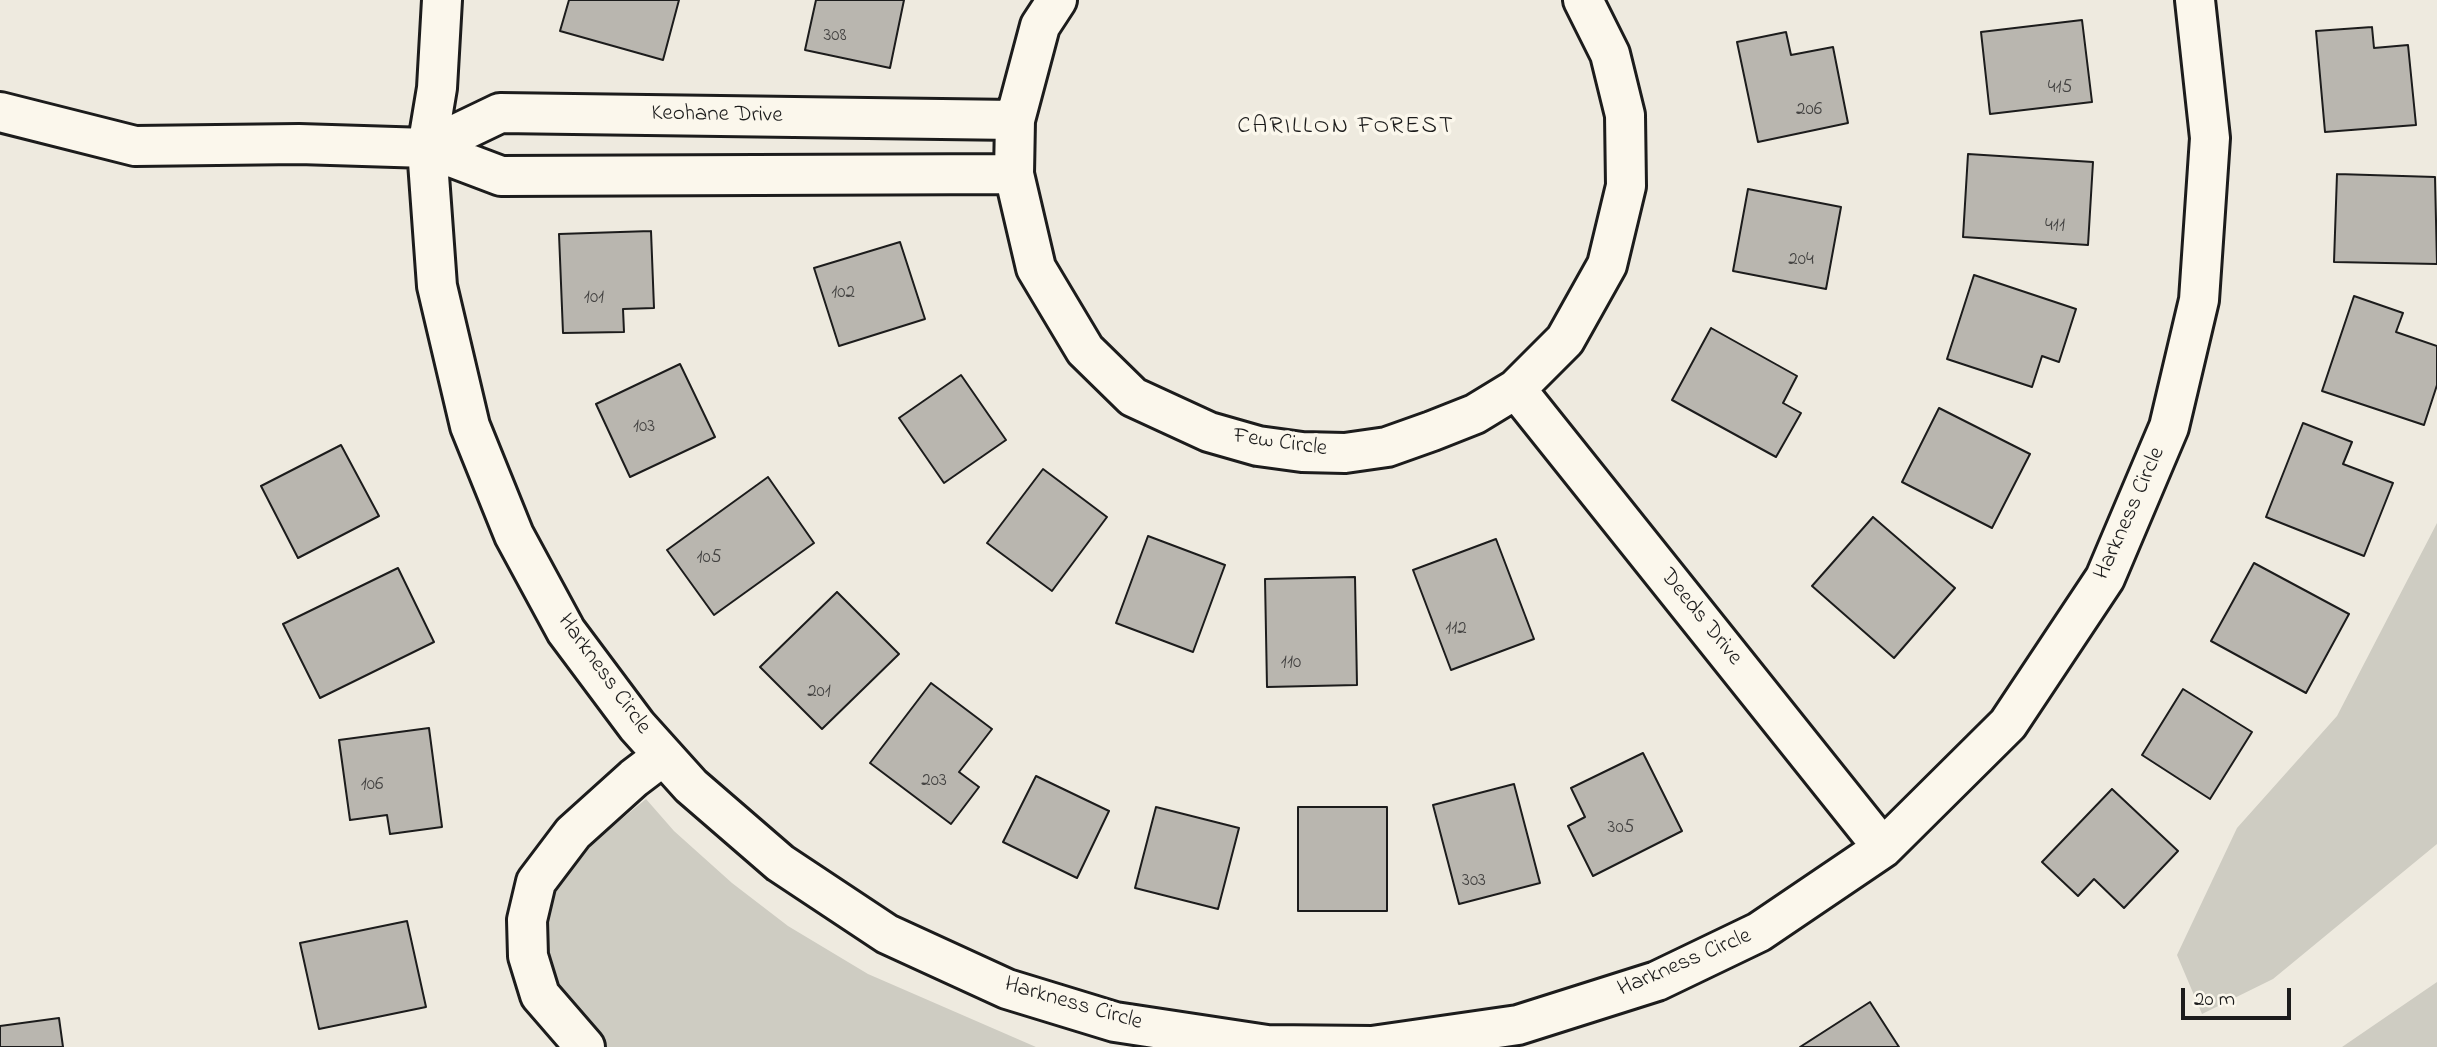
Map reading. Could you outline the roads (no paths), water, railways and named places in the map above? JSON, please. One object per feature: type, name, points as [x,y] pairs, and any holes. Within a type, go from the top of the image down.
[{"type":"street","name":"Harkness Circle","points":[[442,0],[437,89],[427,148],[437,286],[470,426],[514,536],[566,631],[636,726],[691,786],[780,863],[887,934],[1007,989],[1115,1022],[1279,1046],[1372,1046],[1518,1025],[1657,982],[1759,932],[1884,848],[2008,724],[2105,578],[2169,427],[2199,300],[2210,138],[2194,0]]},
{"type":"street","name":"Few Circle","points":[[1057,0],[1040,26],[1015,120],[1014,174],[1036,268],[1085,350],[1133,397],[1209,432],[1258,446],[1313,452],[1387,447],[1475,414],[1516,389],[1565,340],[1607,265],[1626,186],[1625,115],[1610,54],[1583,0]]},
{"type":"street","name":"Keohane Drive","points":[[0,112],[135,146],[299,144],[427,148],[500,176],[1014,174]]},
{"type":"street","name":"Keohane Drive","points":[[427,148],[500,113],[1015,120]]},
{"type":"street","name":"Deeds Drive","points":[[1516,389],[1884,848]]},
{"type":"street","points":[[584,1047],[540,995],[527,956],[527,920],[536,882],[573,833],[634,778],[663,756]]},
{"type":"district","name":"CARILLON FOREST","points":[[1346,128]]}]
